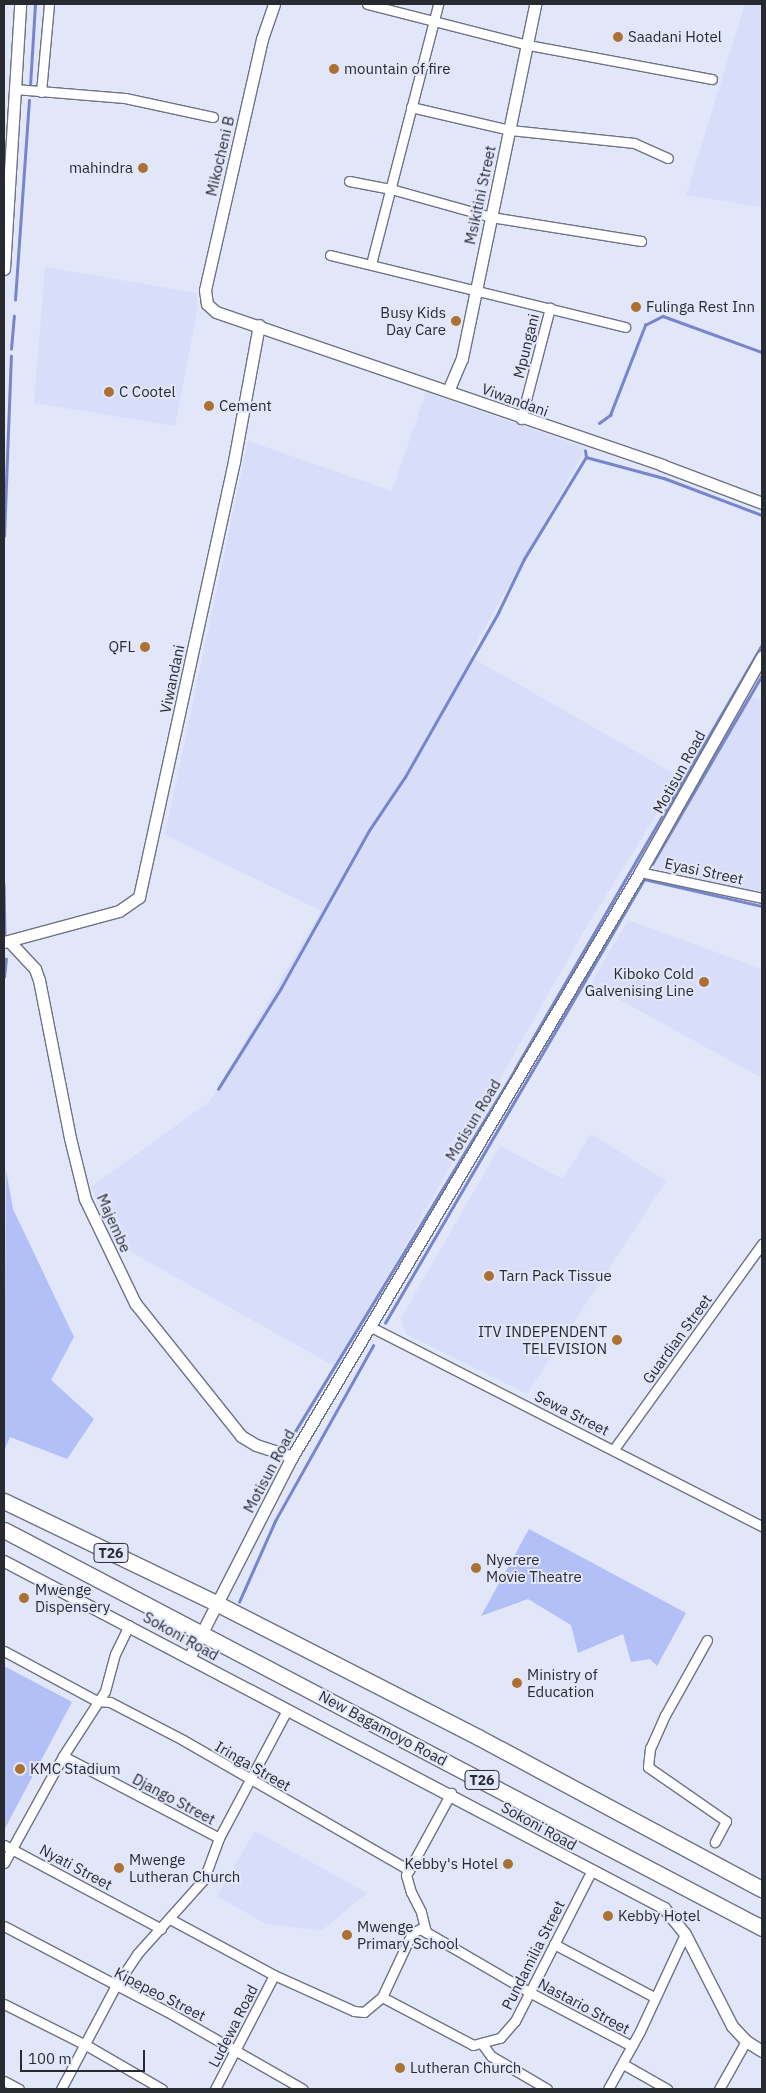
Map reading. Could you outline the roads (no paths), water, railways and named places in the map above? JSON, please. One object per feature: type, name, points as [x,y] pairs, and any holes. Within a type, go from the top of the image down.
[{"type":"highway","name":"T26","points":[[4,1501],[218,1604],[478,1737],[762,1889]]},
{"type":"highway","name":"New Bagamoyo Road","points":[[4,1530],[762,1928]]},
{"type":"street","points":[[4,269],[20,4]]},
{"type":"street","points":[[41,92],[49,4]]},
{"type":"street","name":"Mikocheni B","points":[[216,312],[207,304],[205,290],[262,39],[274,4]]},
{"type":"street","points":[[367,4],[528,45],[712,79]]},
{"type":"street","points":[[371,264],[438,4]]},
{"type":"street","name":"Msikitini Street","points":[[448,391],[462,358],[474,292],[492,217],[535,4]]},
{"type":"street","points":[[15,89],[124,98],[213,117]]},
{"type":"street","points":[[411,107],[510,130],[634,143],[668,158]]},
{"type":"street","points":[[349,181],[391,189],[492,217],[641,241]]},
{"type":"street","points":[[330,255],[474,292],[626,327]]},
{"type":"street","name":"Mpungani","points":[[521,419],[550,308]]},
{"type":"street","name":"Viwandani","points":[[216,312],[259,325],[448,391],[521,419],[662,465],[762,503]]},
{"type":"street","name":"Viwandani","points":[[6,942],[119,911],[140,897],[234,461],[259,325]]},
{"type":"street","name":"Motisun Road","points":[[189,1658],[292,1457],[640,872],[762,656]]},
{"type":"street","name":"Eyasi Street","points":[[640,872],[762,898]]},
{"type":"street","name":"Majembe","points":[[6,942],[35,969],[39,980],[70,1138],[85,1198],[135,1303],[241,1436],[256,1445],[292,1457]]},
{"type":"street","name":"Guardian Street","points":[[614,1449],[762,1244]]},
{"type":"street","name":"Sewa Street","points":[[369,1326],[762,1526]]},
{"type":"street","name":"Sokoni Road","points":[[4,1562],[129,1625],[287,1710],[450,1793],[591,1872],[664,1908],[685,1934],[732,2026],[746,2041],[762,2051]]},
{"type":"street","points":[[4,1863],[8,1847],[106,1687],[115,1654],[129,1625]]},
{"type":"street","points":[[708,1640],[665,1715],[650,1748],[648,1767],[726,1821],[715,1842]]},
{"type":"street","name":"Iringa Street","points":[[4,1651],[97,1701],[110,1702],[251,1778],[299,1809],[409,1870]]},
{"type":"street","points":[[61,2089],[86,2045],[115,1986],[143,1945],[161,1929],[204,1879],[219,1838],[287,1710]]},
{"type":"street","name":"Django Street","points":[[63,1756],[219,1838]]},
{"type":"street","points":[[426,1932],[421,1912],[410,1892],[406,1875],[450,1793]]},
{"type":"street","name":"Nyati Street","points":[[8,1847],[161,1929]]},
{"type":"street","name":"Pundamilia Street","points":[[482,2045],[500,2038],[515,2021],[591,1872]]},
{"type":"street","points":[[170,1919],[274,1975],[354,2011],[370,2010],[382,1997],[412,1933],[420,1929],[426,1932]]},
{"type":"street","name":"Kipepeo Street","points":[[4,1926],[237,2050],[303,2089]]},
{"type":"street","name":"Nastario Street","points":[[426,1932],[529,1992],[632,2046]]},
{"type":"street","points":[[608,2089],[632,2046],[685,1934]]},
{"type":"street","points":[[554,1944],[654,1997]]},
{"type":"street","name":"Ludewa Road","points":[[215,2089],[237,2050],[274,1975]]},
{"type":"street","points":[[382,1997],[456,2038],[482,2045],[491,2056],[547,2089]]},
{"type":"street","points":[[4,2004],[86,2045],[162,2089]]},
{"type":"street","points":[[719,2089],[746,2041]]},
{"type":"street","points":[[623,2064],[667,2089]]},
{"type":"street","points":[[4,2081],[19,2089]]},
{"type":"waterway","points":[[30,86],[35,4]]},
{"type":"waterway","points":[[15,300],[29,100]]},
{"type":"waterway","points":[[11,349],[14,316]]},
{"type":"waterway","points":[[599,423],[610,415],[645,325],[663,316],[762,352]]},
{"type":"waterway","points":[[4,536],[11,356]]},
{"type":"waterway","points":[[218,1089],[281,988],[370,829],[405,777],[498,613],[524,559],[586,457],[585,451]]},
{"type":"waterway","points":[[586,457],[664,478],[762,515]]},
{"type":"waterway","points":[[288,1443],[515,1069],[762,644]]},
{"type":"waterway","points":[[652,864],[762,675]]},
{"type":"waterway","points":[[385,1323],[646,876]]},
{"type":"waterway","points":[[644,879],[762,906]]},
{"type":"waterway","points":[[4,885],[5,935]]},
{"type":"waterway","points":[[4,977],[6,959]]},
{"type":"waterway","points":[[239,1602],[275,1521],[373,1346]]},
{"type":"place","name":"Saadani Hotel","points":[[618,37]]},
{"type":"place","name":"mountain of fire","points":[[334,69]]},
{"type":"place","name":"mahindra","points":[[143,168]]},
{"type":"place","name":"Fulinga Rest Inn","points":[[636,307]]},
{"type":"place","name":"Busy Kids Day Care","points":[[456,321]]},
{"type":"place","name":"C Cootel","points":[[109,392]]},
{"type":"place","name":"Cement","points":[[209,406]]},
{"type":"place","name":"QFL","points":[[145,647]]},
{"type":"place","name":"Kiboko Cold Galvenising Line","points":[[704,982]]},
{"type":"place","name":"Tarn Pack Tissue","points":[[489,1276]]},
{"type":"place","name":"ITV INDEPENDENT TELEVISION","points":[[617,1340]]},
{"type":"place","name":"Nyerere Movie Theatre","points":[[476,1568]]},
{"type":"place","name":"Mwenge Dispensery","points":[[24,1598]]},
{"type":"place","name":"Ministry of Education","points":[[517,1683]]},
{"type":"place","name":"KMC Stadium","points":[[20,1769]]},
{"type":"place","name":"Kebby's Hotel","points":[[508,1864]]},
{"type":"place","name":"Mwenge Lutheran Church","points":[[119,1868]]},
{"type":"place","name":"Kebby Hotel","points":[[608,1916]]},
{"type":"place","name":"Mwenge Primary School","points":[[347,1935]]},
{"type":"place","name":"Lutheran Church","points":[[400,2068]]}]
